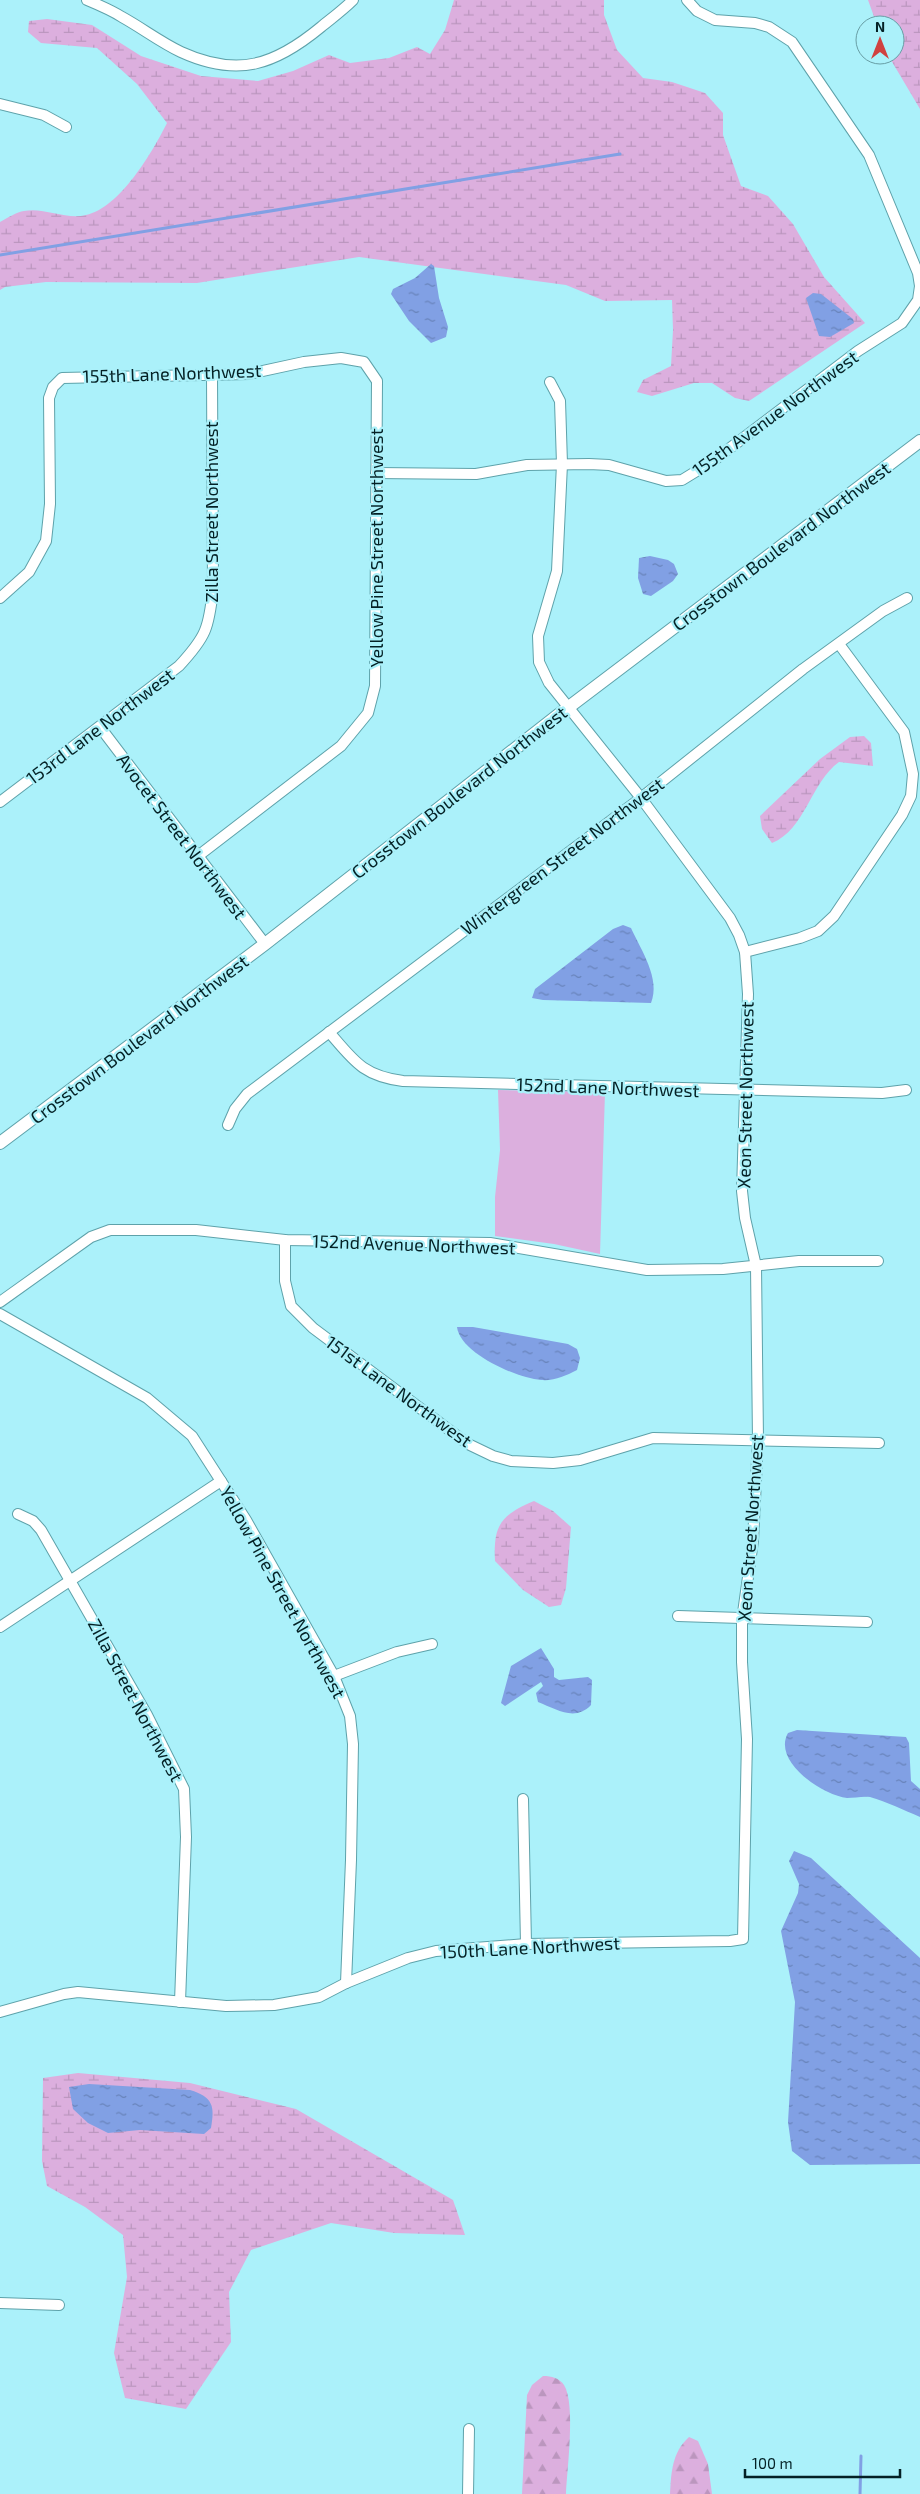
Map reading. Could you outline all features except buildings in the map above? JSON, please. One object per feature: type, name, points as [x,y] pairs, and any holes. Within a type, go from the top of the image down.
[{"type":"street","points":[[87,0],[122,16],[181,52],[220,64],[252,64],[275,59],[295,48],[353,0]]},
{"type":"street","name":"155th Avenue Northwest","points":[[376,473],[476,474],[527,465],[562,464],[609,466],[659,480],[682,480],[713,461],[858,351],[902,323],[918,300],[920,286],[918,273],[874,166],[792,42],[769,27],[755,23],[715,20],[697,11],[687,0]]},
{"type":"street","points":[[0,104],[44,115],[66,127]]},
{"type":"street","name":"155th Lane Northwest","points":[[0,598],[29,572],[46,541],[50,504],[49,398],[53,387],[61,378],[102,375],[249,374],[304,362],[341,358],[364,362],[369,367]]},
{"type":"street","name":"Yellow Pine Street Northwest","points":[[198,856],[341,746],[368,713],[376,686],[377,381],[369,367]]},
{"type":"street","name":"Zilla Street Northwest","points":[[197,647],[210,622],[213,589],[212,374]]},
{"type":"street","name":"Xeon Street Northwest","points":[[550,382],[560,400],[562,464],[557,571],[540,622],[537,652],[546,678],[641,798],[730,918],[744,952],[748,994],[741,1161],[745,1218],[756,1266],[758,1440],[753,1541],[742,1620],[742,1662],[747,1739],[743,1939]]},
{"type":"street","name":"Crosstown Boulevard Northwest","points":[[0,1143],[264,944],[568,707],[920,442]]},
{"type":"street","name":"Wintergreen Street Northwest","points":[[228,1125],[234,1109],[247,1094],[641,798],[803,669],[883,611],[907,598]]},
{"type":"street","points":[[744,952],[800,938],[818,930],[834,916],[902,815],[911,796],[913,774],[904,732],[839,644]]},
{"type":"street","name":"153rd Lane Northwest","points":[[0,802],[179,666],[197,647]]},
{"type":"street","name":"Avocet Street Northwest","points":[[100,727],[264,944]]},
{"type":"street","name":"152nd Lane Northwest","points":[[329,1032],[354,1060],[368,1072],[383,1078],[403,1081],[882,1093],[906,1090]]},
{"type":"street","name":"152nd Avenue Northwest","points":[[0,1302],[91,1237],[110,1230],[196,1230],[285,1240],[490,1244],[647,1270],[723,1269],[799,1261],[878,1261]]},
{"type":"street","name":"151st Lane Northwest","points":[[285,1240],[285,1281],[291,1306],[313,1328],[468,1444],[493,1456],[511,1461],[553,1463],[580,1460],[652,1438],[879,1443]]},
{"type":"street","name":"Yellow Pine Street Northwest","points":[[0,1314],[147,1398],[192,1436],[221,1481],[334,1676],[350,1716],[353,1744],[346,1983]]},
{"type":"street","points":[[0,1627],[221,1481]]},
{"type":"street","name":"Zilla Street Northwest","points":[[18,1514],[33,1521],[41,1530],[147,1715],[184,1789],[186,1838],[180,2002]]},
{"type":"street","points":[[678,1616],[742,1620],[867,1622]]},
{"type":"street","points":[[334,1676],[397,1652],[432,1644]]},
{"type":"street","points":[[523,1800],[526,1944]]},
{"type":"street","name":"150th Lane Northwest","points":[[0,2012],[64,1994],[78,1992],[226,2006],[274,2004],[318,1997],[346,1983],[408,1958],[436,1951],[526,1944],[730,1941],[743,1939]]},
{"type":"street","points":[[0,2303],[60,2305]]},
{"type":"street","points":[[468,2494],[469,2429]]},
{"type":"green space","points":[[454,0],[604,0],[604,15],[617,50],[643,78],[672,82],[705,93],[723,113],[723,135],[741,186],[768,196],[793,224],[824,277],[865,323],[749,401],[735,398],[712,383],[694,383],[652,396],[637,392],[643,380],[671,366],[672,300],[605,301],[566,285],[359,257],[197,283],[46,282],[5,287],[0,290],[0,222],[15,214],[32,210],[78,216],[99,210],[111,202],[134,177],[167,123],[137,84],[97,48],[41,43],[28,32],[29,21],[47,19],[92,25],[141,56],[201,76],[258,81],[293,71],[329,55],[350,63],[389,58],[417,47],[430,54],[445,30]]},
{"type":"green space","points":[[868,0],[920,0],[920,109],[894,65],[905,65],[905,15],[873,15]]},
{"type":"green space","points":[[864,736],[871,743],[873,766],[839,762],[821,781],[792,828],[783,837],[772,843],[762,829],[760,816],[820,759],[850,737]]},
{"type":"green space","points":[[498,1090],[605,1092],[600,1254],[554,1244],[495,1236],[495,1197],[500,1150]]},
{"type":"green space","points":[[534,1501],[553,1511],[571,1527],[566,1588],[561,1605],[549,1607],[523,1590],[495,1561],[496,1538],[501,1523],[514,1511]]},
{"type":"green space","points":[[78,2073],[190,2083],[296,2109],[453,2200],[465,2235],[394,2233],[331,2223],[251,2250],[229,2292],[231,2342],[186,2409],[125,2398],[114,2353],[127,2277],[123,2235],[85,2207],[47,2186],[42,2161],[43,2078]]},
{"type":"green space","points":[[543,2376],[558,2379],[564,2385],[568,2394],[570,2422],[566,2494],[522,2494],[527,2395],[532,2385]]},
{"type":"green space","points":[[689,2437],[698,2441],[708,2464],[712,2494],[670,2494],[672,2471],[676,2456],[683,2443]]},
{"type":"water","points":[[431,264],[434,266],[439,298],[448,327],[446,337],[431,343],[409,321],[391,294],[393,289],[415,278]]},
{"type":"water","points":[[813,293],[821,294],[853,319],[854,323],[830,337],[819,336],[806,298]]},
{"type":"water","points":[[650,556],[668,560],[674,564],[678,574],[673,581],[651,596],[643,594],[638,578],[639,558]]},
{"type":"water","points":[[623,925],[631,928],[652,975],[654,984],[651,1003],[543,1000],[532,998],[535,989],[613,929]]},
{"type":"water","points":[[457,1327],[473,1327],[568,1344],[577,1349],[580,1358],[577,1370],[551,1380],[518,1375],[478,1355],[460,1337]]},
{"type":"water","points":[[541,1648],[554,1669],[554,1677],[559,1680],[588,1677],[592,1680],[591,1705],[585,1710],[578,1713],[558,1711],[538,1702],[536,1693],[543,1686],[541,1682],[505,1706],[501,1703],[511,1666]]},
{"type":"water","points":[[797,1730],[906,1737],[909,1743],[911,1781],[920,1789],[920,1817],[870,1797],[847,1798],[837,1795],[825,1791],[813,1783],[802,1775],[787,1755],[785,1744],[788,1733]]},
{"type":"water","points":[[794,1851],[811,1858],[920,1958],[920,2164],[810,2165],[792,2151],[788,2122],[795,2002],[781,1931],[798,1893],[799,1884],[789,1861]]},
{"type":"water","points":[[89,2084],[190,2090],[204,2096],[211,2103],[213,2114],[211,2128],[204,2134],[140,2130],[108,2133],[88,2123],[73,2109],[69,2087]]},
{"type":"waterway","points":[[0,255],[620,154]]},
{"type":"waterway","points":[[860,2494],[861,2456]]}]
